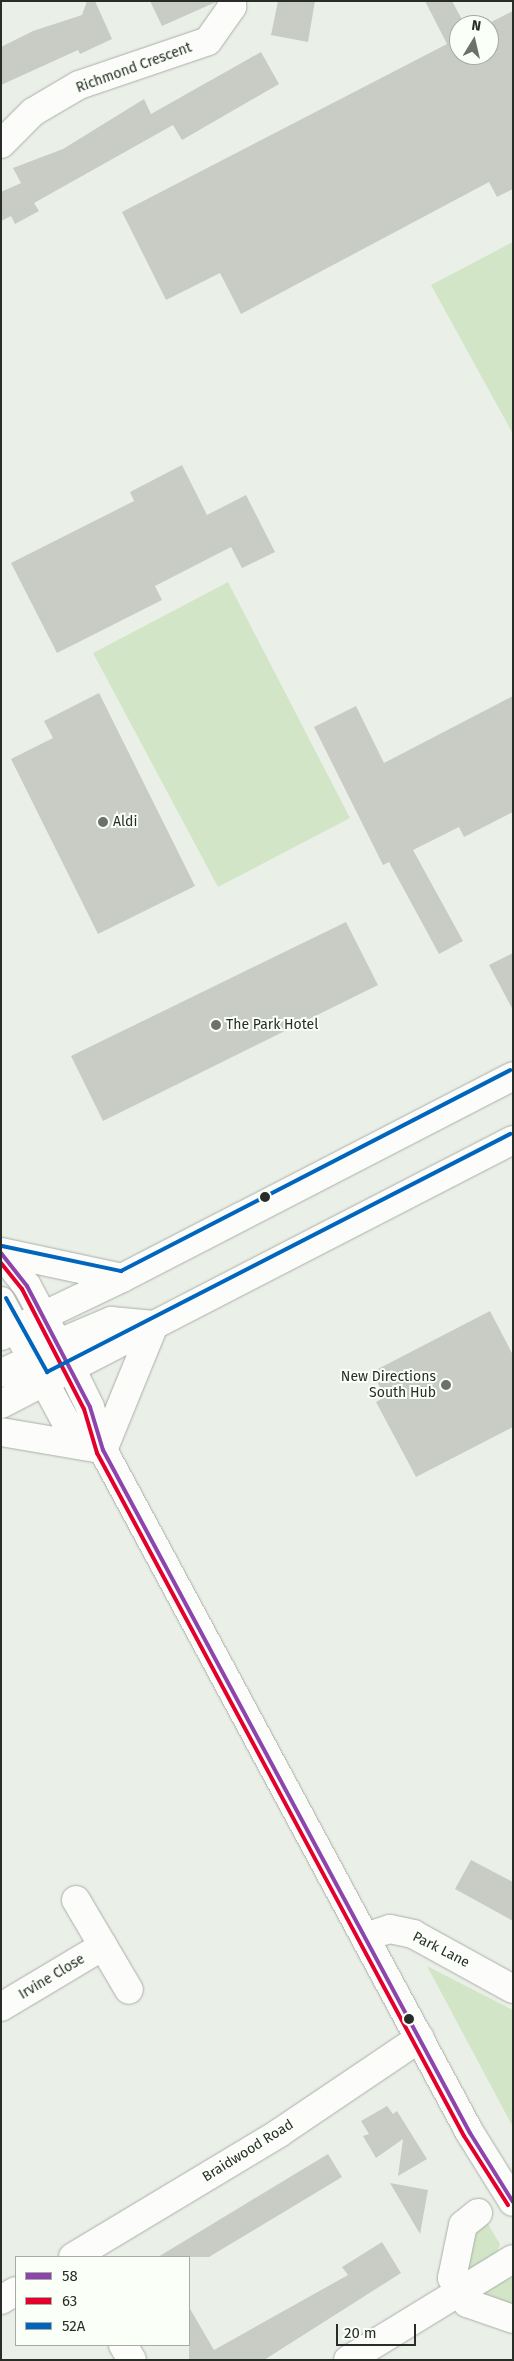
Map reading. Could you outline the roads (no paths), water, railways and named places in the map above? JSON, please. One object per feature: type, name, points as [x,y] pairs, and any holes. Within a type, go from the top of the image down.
[{"type":"main road","name":"Richmond Crescent","points":[[1,144],[33,112],[79,86],[208,41],[232,7],[232,1]]},
{"type":"main road","points":[[8,1332],[122,1278],[513,1076]]},
{"type":"main road","points":[[1,1373],[71,1368],[513,1140]]},
{"type":"main road","points":[[1,1253],[122,1278]]},
{"type":"main road","points":[[1,1253],[27,1286],[90,1407],[103,1450],[365,1938],[513,2202]]},
{"type":"main road","points":[[1,1301],[8,1332],[38,1370],[66,1422],[103,1450]]},
{"type":"main road","points":[[8,1332],[36,1342],[57,1344],[111,1321],[154,1325]]},
{"type":"main road","points":[[103,1450],[154,1325]]},
{"type":"main road","points":[[1,1404],[38,1370]]},
{"type":"main road","points":[[1,1432],[103,1450]]},
{"type":"main road","points":[[76,1900],[129,1990]]},
{"type":"main road","name":"Park Lane","points":[[365,1938],[390,1929],[413,1934],[513,1989]]},
{"type":"main road","name":"Irvine Close","points":[[1,2007],[103,1946]]},
{"type":"main road","name":"Braidwood Road","points":[[75,2256],[279,2133],[420,2038]]},
{"type":"main road","points":[[478,2213],[463,2226],[452,2263],[452,2278],[458,2292],[480,2310],[513,2319]]},
{"type":"main road","points":[[348,2360],[513,2258]]},
{"type":"main road","points":[[1,2300],[15,2292]]},
{"type":"main road","points":[[124,2346],[132,2360]]},
{"type":"place","name":"Aldi","points":[[103,822]]},
{"type":"place","name":"The Park Hotel","points":[[216,1025]]},
{"type":"place","name":"New Directions South Hub","points":[[446,1385]]}]
